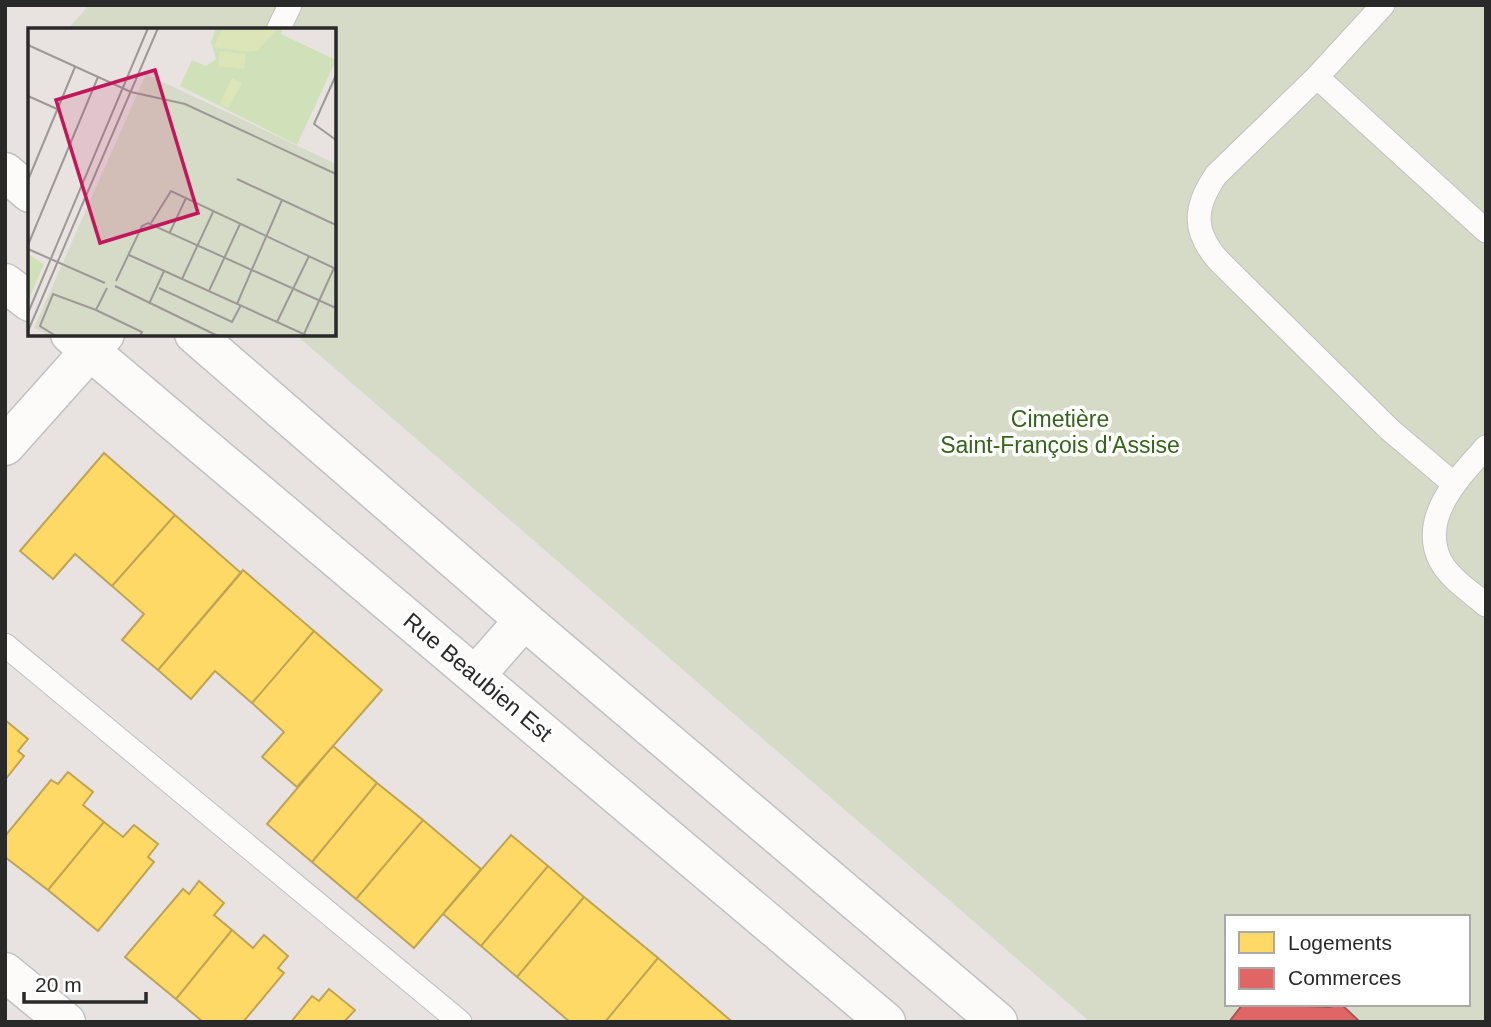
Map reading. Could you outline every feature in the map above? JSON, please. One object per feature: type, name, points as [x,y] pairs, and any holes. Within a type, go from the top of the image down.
[{"type":"street","points":[[5,172],[28,191]]},
{"type":"street","points":[[5,283],[28,300]]},
{"type":"street","points":[[196,336],[524,620],[998,1022]]},
{"type":"street","points":[[5,446],[89,340]]},
{"type":"street","name":"Rue Beaubien Est","points":[[89,340],[476,675],[886,1022]]},
{"type":"street","points":[[476,675],[524,620]]},
{"type":"street","points":[[5,972],[66,1022]]},
{"type":"lane","points":[[279,28],[290,5]]},
{"type":"lane","points":[[1383,5],[1317,78],[1216,175],[1204,192],[1199,211],[1199,230],[1205,245],[1219,261],[1389,429],[1454,484]]},
{"type":"lane","points":[[1317,78],[1486,231]]},
{"type":"lane","points":[[1486,447],[1454,484],[1438,510],[1435,536],[1440,559],[1457,580],[1486,606]]},
{"type":"lane","points":[[5,645],[460,1022]]},
{"type":"green space","name":"Cimetière Saint-François d'Assise","points":[[89,5],[1486,5],[1486,1022],[1090,1022],[297,336],[336,336],[336,28],[69,28]]},
{"type":"building: Logements","points":[[104,453],[175,515],[112,586],[75,554],[53,579],[20,551]]},
{"type":"building: Logements","points":[[175,515],[241,573],[158,670],[122,640],[144,614],[112,586]]},
{"type":"building: Logements","points":[[243,570],[314,631],[252,703],[215,671],[191,699],[158,670]]},
{"type":"building: Logements","points":[[314,631],[382,690],[297,787],[262,757],[284,732],[252,703]]},
{"type":"building: Logements","points":[[5,720],[28,739],[18,751],[24,756],[5,780]]},
{"type":"building: Logements","points":[[333,746],[377,783],[312,862],[267,824]]},
{"type":"building: Logements","points":[[68,772],[93,792],[83,805],[104,822],[48,890],[5,857],[5,836],[51,780],[58,784]]},
{"type":"building: Logements","points":[[377,783],[423,820],[356,899],[312,862]]},
{"type":"building: Logements","points":[[423,820],[481,869],[414,948],[356,899]]},
{"type":"building: Logements","points":[[104,822],[123,837],[134,825],[158,844],[148,857],[154,862],[98,931],[48,890]]},
{"type":"building: Logements","points":[[511,835],[548,866],[481,946],[443,914]]},
{"type":"building: Logements","points":[[548,866],[584,897],[517,977],[481,946]]},
{"type":"building: Logements","points":[[199,881],[224,903],[214,915],[232,930],[176,999],[125,957],[183,889],[189,894]]},
{"type":"building: Logements","points":[[584,897],[658,958],[605,1022],[570,1022],[517,977]]},
{"type":"building: Logements","points":[[232,930],[253,948],[264,935],[288,956],[278,968],[284,973],[243,1022],[203,1022],[176,999]]},
{"type":"building: Logements","points":[[658,958],[730,1020],[729,1022],[605,1022]]},
{"type":"building: Logements","points":[[329,989],[355,1010],[344,1022],[291,1022],[312,996],[319,1001]]},
{"type":"building: Commerces","points":[[1241,1006],[1343,1006],[1360,1022],[1229,1022]]}]
